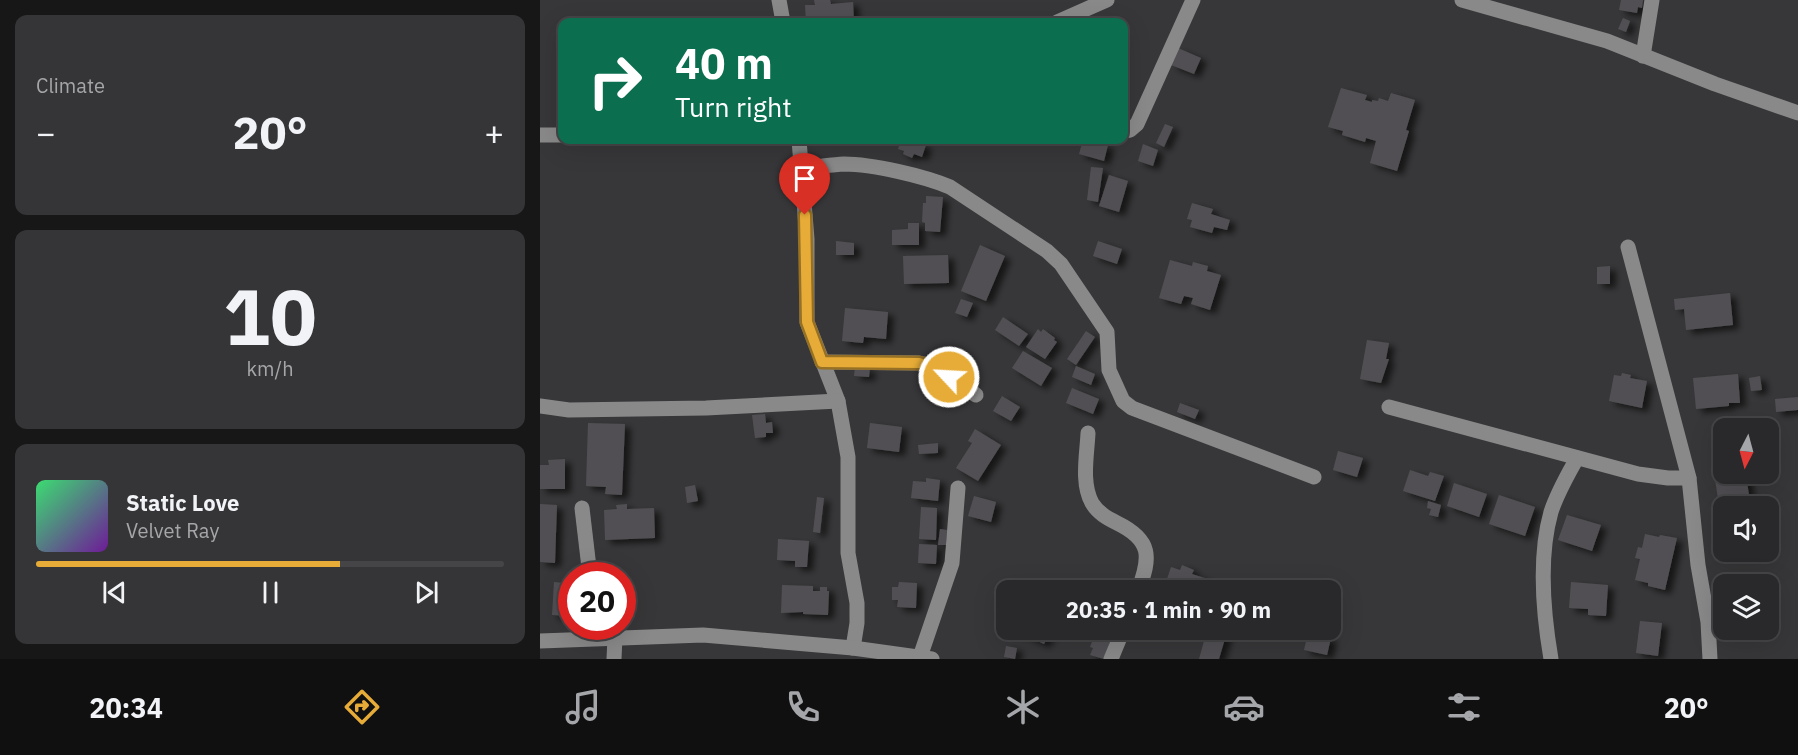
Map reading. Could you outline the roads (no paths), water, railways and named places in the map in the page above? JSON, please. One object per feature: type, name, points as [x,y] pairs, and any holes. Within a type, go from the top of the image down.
[{"type":"street","points":[[779,0],[782,18]]},
{"type":"street","points":[[1066,18],[1106,0]]},
{"type":"street","points":[[1128,129],[1137,124],[1193,0]]},
{"type":"street","points":[[1461,0],[1491,4],[1607,41],[1714,84],[1798,113]]},
{"type":"street","points":[[1643,56],[1652,0]]},
{"type":"street","points":[[540,135],[558,135]]},
{"type":"street","points":[[799,144],[807,238],[807,322],[838,401],[849,473],[848,553],[857,603],[854,648]]},
{"type":"street","points":[[802,168],[863,166],[934,180],[950,187],[1047,251],[1061,264],[1107,332],[1109,370],[1123,401],[1132,408],[1314,477]]},
{"type":"street","points":[[1628,246],[1689,478],[1698,565],[1708,622],[1710,659]]},
{"type":"street","points":[[822,362],[919,363],[936,367],[976,395]]},
{"type":"street","points":[[540,406],[569,410],[683,408],[838,401]]},
{"type":"street","points":[[1389,407],[1638,474],[1689,478]]},
{"type":"street","points":[[1088,433],[1086,481],[1092,502],[1097,511],[1137,535],[1145,544],[1147,555],[1141,580]]},
{"type":"street","points":[[1551,659],[1545,616],[1544,548],[1551,512],[1560,487],[1577,458]]},
{"type":"street","points":[[636,637],[703,635],[854,648],[876,655],[926,658],[952,562],[958,488]]},
{"type":"street","points":[[582,508],[588,562]]},
{"type":"street","points":[[540,641],[558,638]]},
{"type":"street","points":[[614,659],[615,640]]},
{"type":"street","points":[[1111,659],[1119,640]]}]
